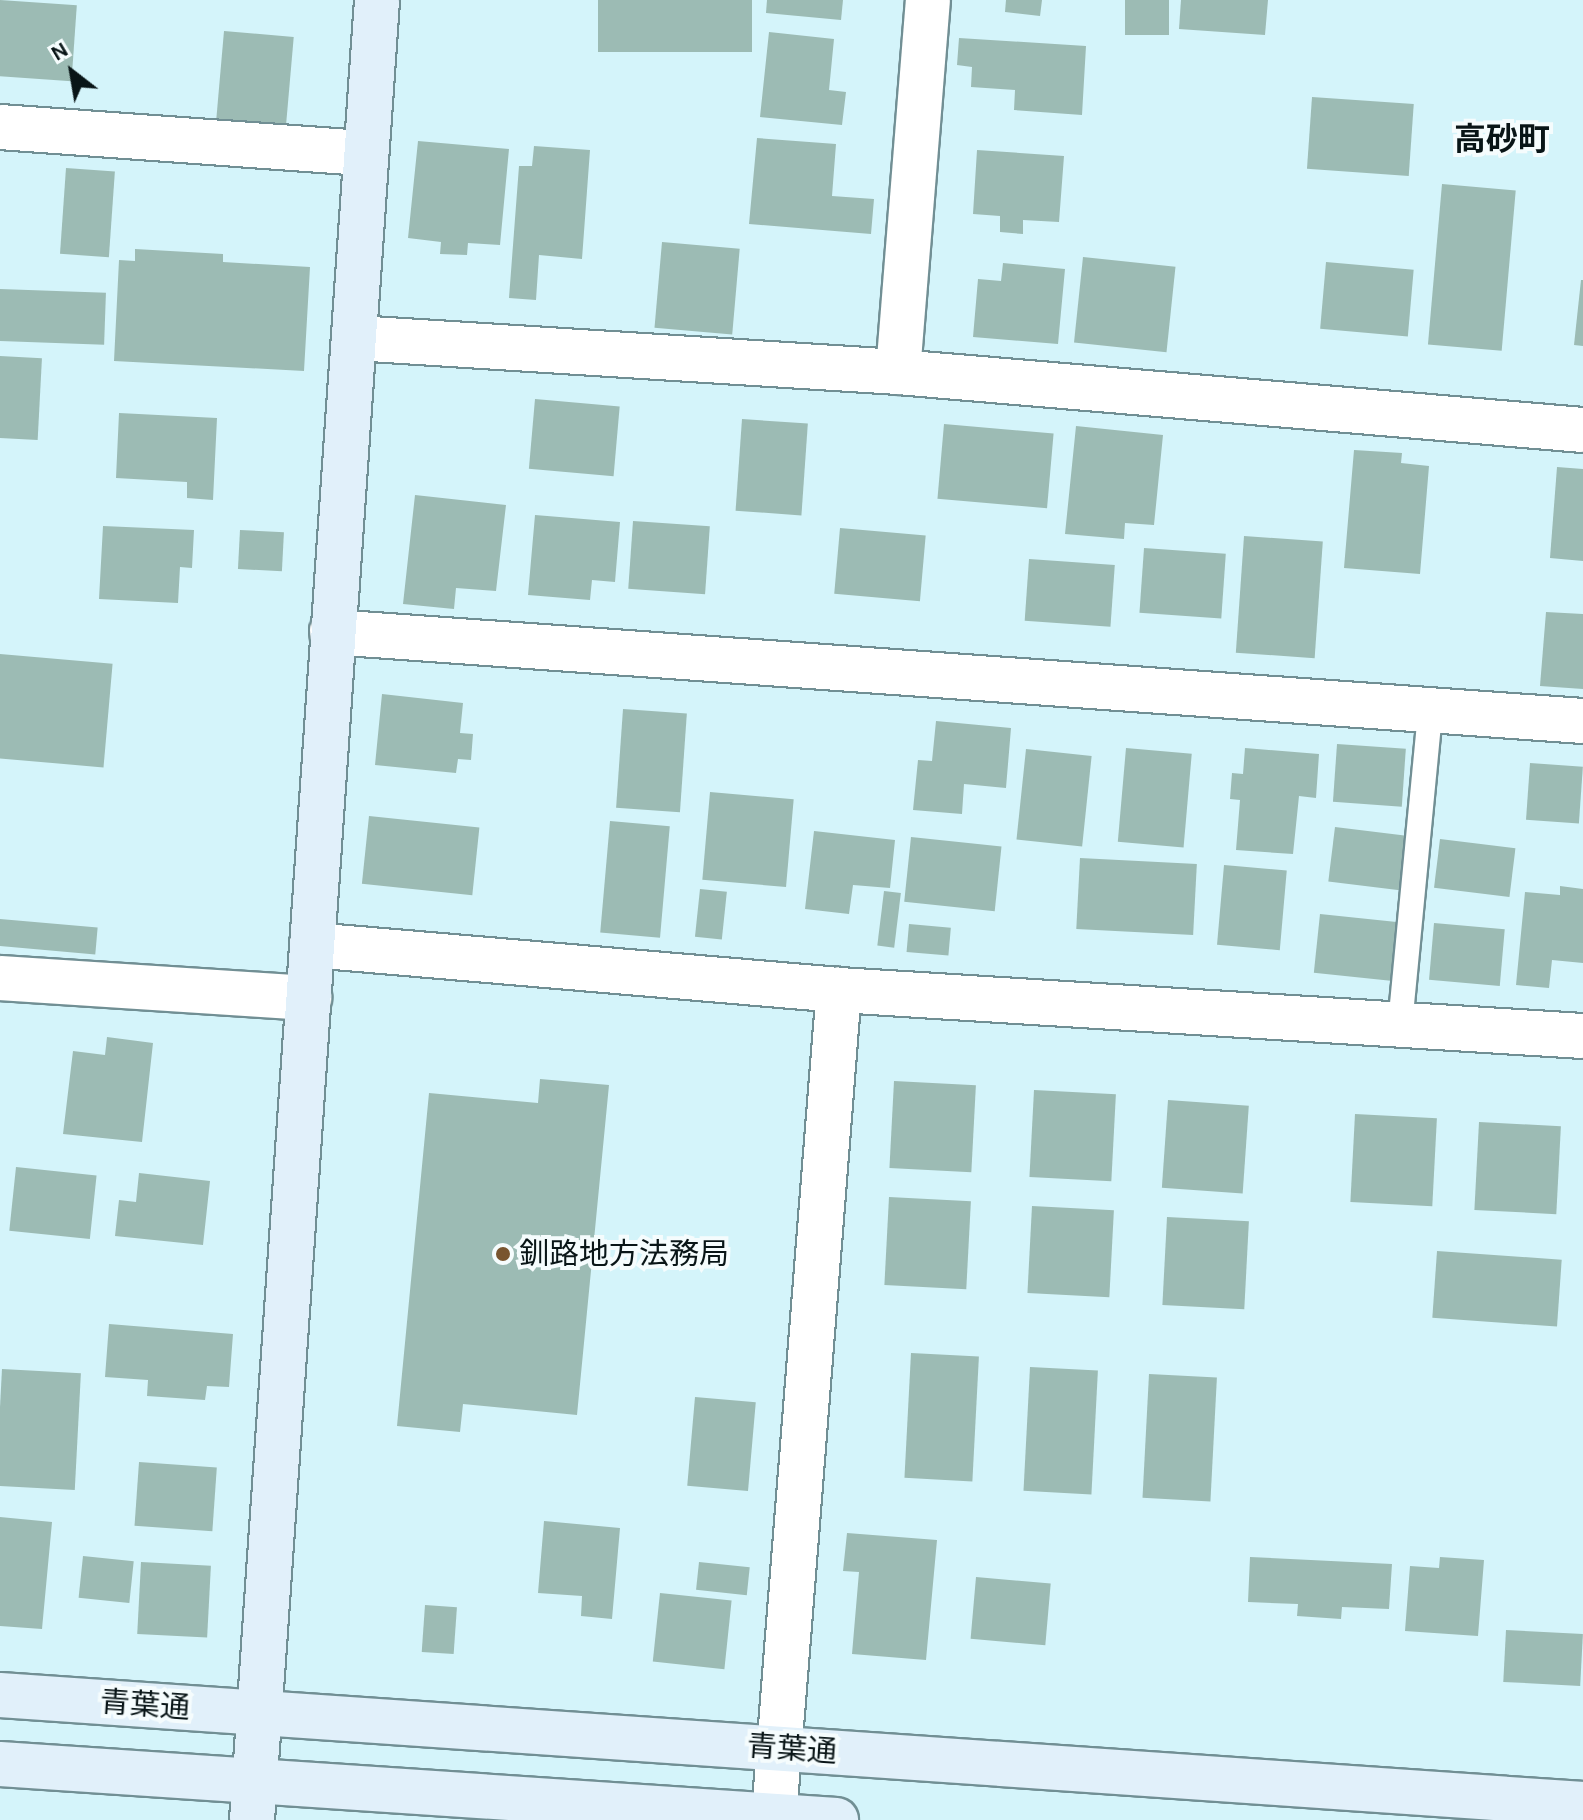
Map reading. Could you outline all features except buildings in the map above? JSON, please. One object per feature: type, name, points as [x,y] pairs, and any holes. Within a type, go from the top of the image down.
[{"type":"street","points":[[254,1801],[377,0]]},
{"type":"street","points":[[898,372],[928,0]]},
{"type":"street","points":[[0,127],[365,153]]},
{"type":"street","points":[[355,338],[898,372],[1583,430]]},
{"type":"street","points":[[332,632],[1583,721]]},
{"type":"street","points":[[312,945],[839,990],[1583,1036]]},
{"type":"street","points":[[0,978],[309,998]]},
{"type":"street","points":[[774,1815],[839,990]]},
{"type":"street","name":"青葉通","points":[[0,1695],[1583,1804]]},
{"type":"street","points":[[0,1764],[254,1801],[774,1815],[836,1820]]},
{"type":"lane","points":[[1400,1025],[1430,711]]},
{"type":"place","name":"釧路地方法務局","points":[[503,1254]]},
{"type":"district","name":"高砂町","points":[[1502,140]]}]
